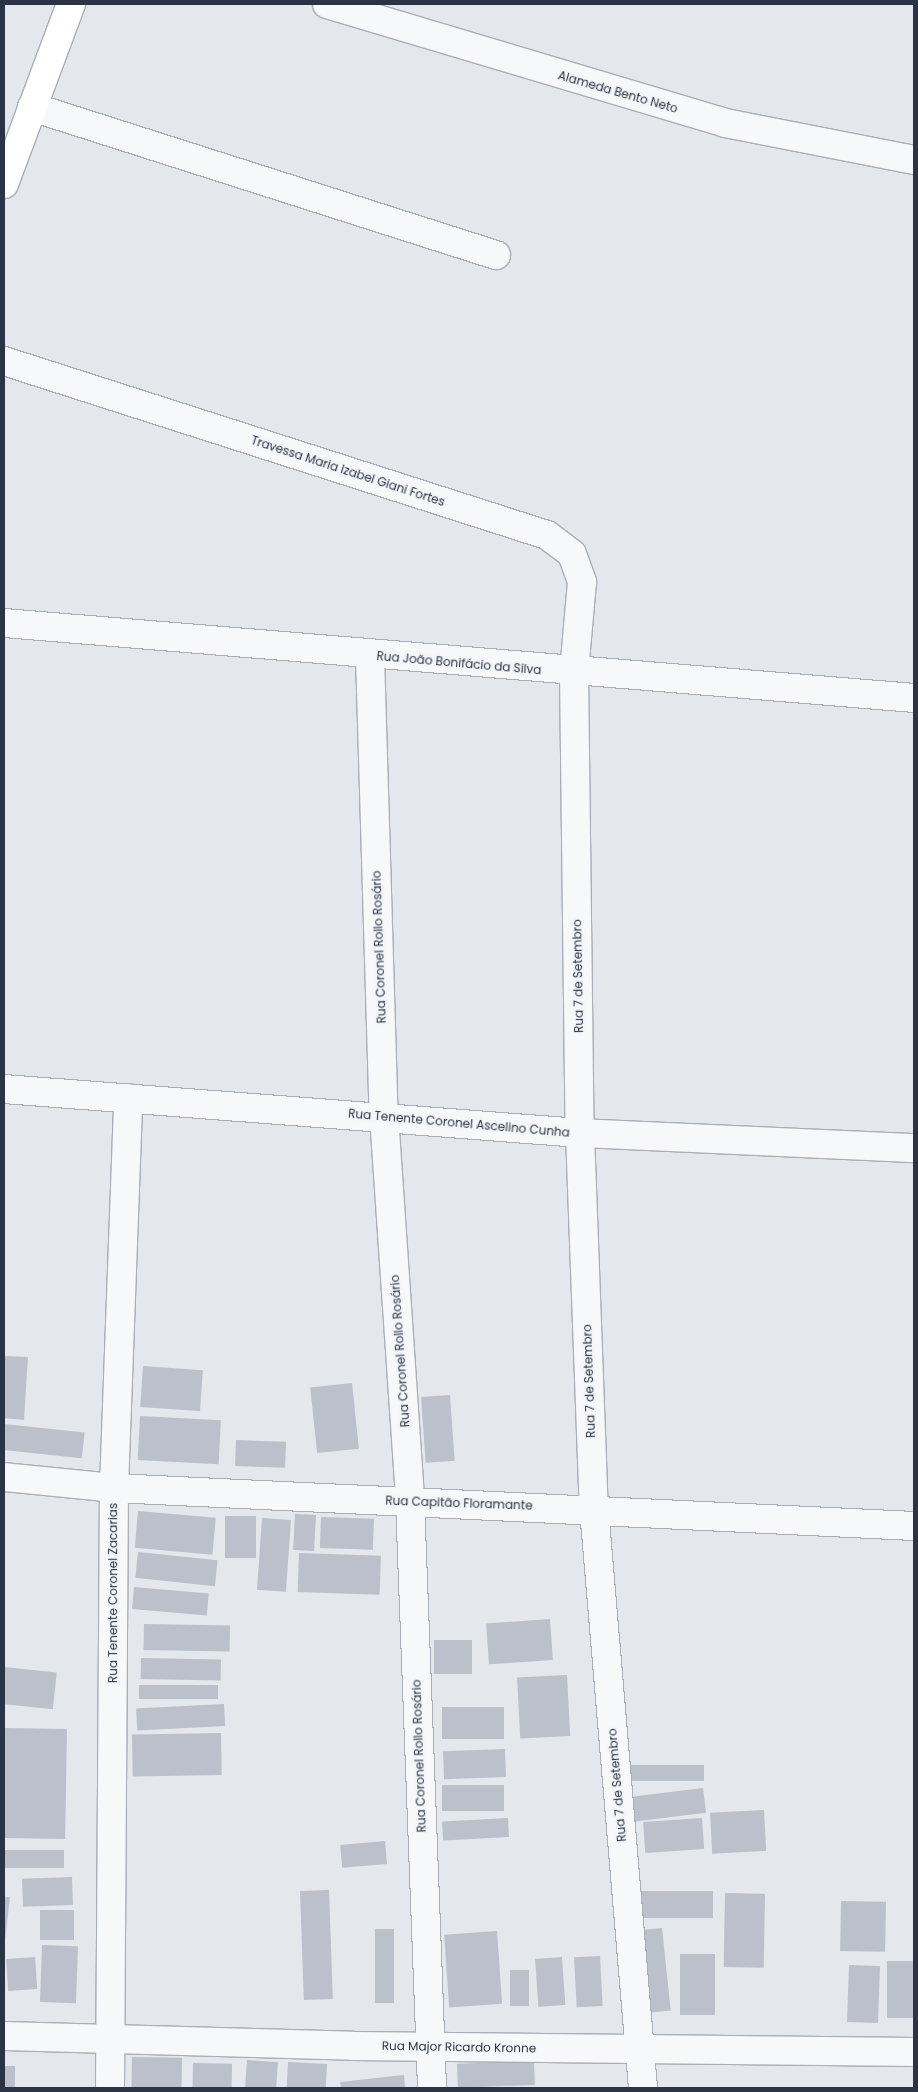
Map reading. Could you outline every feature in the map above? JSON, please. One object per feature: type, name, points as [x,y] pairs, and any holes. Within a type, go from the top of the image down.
[{"type":"main road","points":[[4,184],[71,4]]},
{"type":"street","name":"Alameda Bento Neto","points":[[326,4],[725,123],[914,160]]},
{"type":"street","points":[[32,107],[496,255]]},
{"type":"street","name":"Travessa Maria Izabel Giani Fortes","points":[[4,361],[547,535],[572,554],[582,582],[574,672]]},
{"type":"street","name":"Rua João Bonifácio da Silva","points":[[4,623],[370,656],[914,698]]},
{"type":"street","name":"Rua Coronel Rollo Rosário","points":[[370,656],[384,1116],[410,1501],[432,2088]]},
{"type":"street","name":"Rua 7 de Setembro","points":[[574,672],[580,1133],[594,1509],[643,2088]]},
{"type":"street","name":"Rua Tenente Coronel Ascelino Cunha","points":[[4,1089],[384,1116],[580,1133],[914,1148]]},
{"type":"street","name":"Rua Tenente Coronel Zacarias","points":[[110,2088],[114,1488],[128,1098]]},
{"type":"street","name":"Rua Capitão Floramante","points":[[4,1477],[114,1488],[594,1509],[914,1526]]},
{"type":"street","name":"Rua Major Ricardo Kronne","points":[[4,2036],[429,2047],[914,2052]]},
{"type":"building","points":[[4,1356],[28,1357],[24,1420],[4,1418]]},
{"type":"building","points":[[143,1366],[203,1370],[200,1411],[140,1407]]},
{"type":"building","points":[[352,1383],[359,1449],[317,1453],[310,1387]]},
{"type":"building","points":[[450,1395],[455,1461],[426,1463],[421,1397]]},
{"type":"building","points":[[140,1416],[221,1420],[219,1464],[138,1460]]},
{"type":"building","points":[[4,1424],[85,1432],[82,1458],[4,1450]]},
{"type":"building","points":[[236,1440],[286,1442],[285,1468],[235,1466]]},
{"type":"building","points":[[138,1511],[216,1518],[212,1555],[135,1548]]},
{"type":"building","points":[[295,1514],[316,1515],[314,1551],[293,1550]]},
{"type":"building","points":[[225,1516],[256,1516],[256,1558],[225,1558]]},
{"type":"building","points":[[321,1517],[374,1519],[373,1550],[320,1548]]},
{"type":"building","points":[[262,1518],[291,1520],[286,1592],[257,1590]]},
{"type":"building","points":[[138,1552],[218,1560],[215,1586],[135,1578]]},
{"type":"building","points":[[299,1553],[381,1556],[380,1595],[298,1592]]},
{"type":"building","points":[[134,1587],[209,1594],[207,1615],[132,1609]]},
{"type":"building","points":[[550,1619],[553,1660],[489,1664],[486,1623]]},
{"type":"building","points":[[144,1624],[230,1626],[230,1651],[144,1650]]},
{"type":"building","points":[[434,1640],[472,1640],[472,1674],[434,1674]]},
{"type":"building","points":[[141,1658],[221,1659],[221,1680],[141,1679]]},
{"type":"building","points":[[4,1667],[57,1673],[53,1709],[4,1704]]},
{"type":"building","points":[[567,1675],[570,1736],[520,1739],[517,1678]]},
{"type":"building","points":[[139,1685],[218,1685],[218,1699],[139,1699]]},
{"type":"building","points":[[224,1704],[225,1726],[137,1731],[136,1709]]},
{"type":"building","points":[[442,1707],[504,1707],[504,1739],[442,1739]]},
{"type":"building","points":[[4,1728],[67,1729],[65,1839],[4,1838]]},
{"type":"building","points":[[221,1733],[222,1775],[133,1777],[132,1735]]},
{"type":"building","points":[[505,1749],[506,1777],[444,1779],[443,1751]]},
{"type":"building","points":[[627,1765],[704,1765],[704,1781],[627,1781]]},
{"type":"building","points":[[442,1785],[504,1785],[504,1811],[442,1811]]},
{"type":"building","points":[[703,1788],[706,1813],[633,1822],[630,1797]]},
{"type":"building","points":[[764,1810],[766,1851],[712,1854],[710,1813]]},
{"type":"building","points":[[508,1818],[509,1837],[443,1840],[442,1821]]},
{"type":"building","points":[[702,1818],[704,1849],[645,1853],[643,1822]]},
{"type":"building","points":[[385,1841],[387,1864],[342,1868],[340,1845]]},
{"type":"building","points":[[4,1850],[64,1850],[64,1868],[4,1868]]},
{"type":"building","points":[[72,1877],[73,1905],[23,1907],[22,1879]]},
{"type":"building","points":[[329,1890],[333,1999],[304,2000],[300,1891]]},
{"type":"building","points":[[637,1891],[713,1891],[713,1918],[637,1918]]},
{"type":"building","points":[[725,1893],[765,1894],[764,1968],[724,1967]]},
{"type":"building","points":[[4,1897],[10,1897],[5,1940],[4,1940]]},
{"type":"building","points":[[841,1901],[886,1902],[885,1952],[840,1951]]},
{"type":"building","points":[[40,1910],[74,1910],[74,1940],[40,1940]]},
{"type":"building","points":[[662,1928],[671,2011],[645,2013],[636,1931]]},
{"type":"building","points":[[375,1929],[394,1929],[394,2003],[375,2003]]},
{"type":"building","points":[[497,1931],[502,2004],[449,2008],[444,1935]]},
{"type":"building","points":[[42,1945],[78,1946],[76,2003],[40,2002]]},
{"type":"building","points":[[680,1954],[715,1954],[715,2015],[680,2015]]},
{"type":"building","points":[[600,1956],[603,2006],[577,2007],[574,1957]]},
{"type":"building","points":[[35,1957],[37,1989],[8,1991],[6,1959]]},
{"type":"building","points":[[562,1957],[565,2005],[538,2007],[535,1959]]},
{"type":"building","points":[[887,1961],[914,1961],[914,2018],[887,2018]]},
{"type":"building","points":[[849,1965],[880,1966],[878,2023],[847,2022]]},
{"type":"building","points":[[510,1970],[529,1970],[529,2006],[510,2006]]},
{"type":"building","points":[[132,2057],[182,2058],[181,2088],[131,2088]]},
{"type":"building","points":[[247,2060],[278,2062],[276,2088],[245,2088]]},
{"type":"building","points":[[534,2061],[535,2085],[458,2088],[457,2064]]},
{"type":"building","points":[[288,2062],[327,2064],[326,2088],[287,2088]]},
{"type":"building","points":[[193,2063],[232,2064],[232,2088],[193,2088]]},
{"type":"building","points":[[4,2066],[15,2066],[15,2088],[4,2088]]},
{"type":"building","points":[[404,2075],[405,2088],[341,2088],[340,2082]]}]
